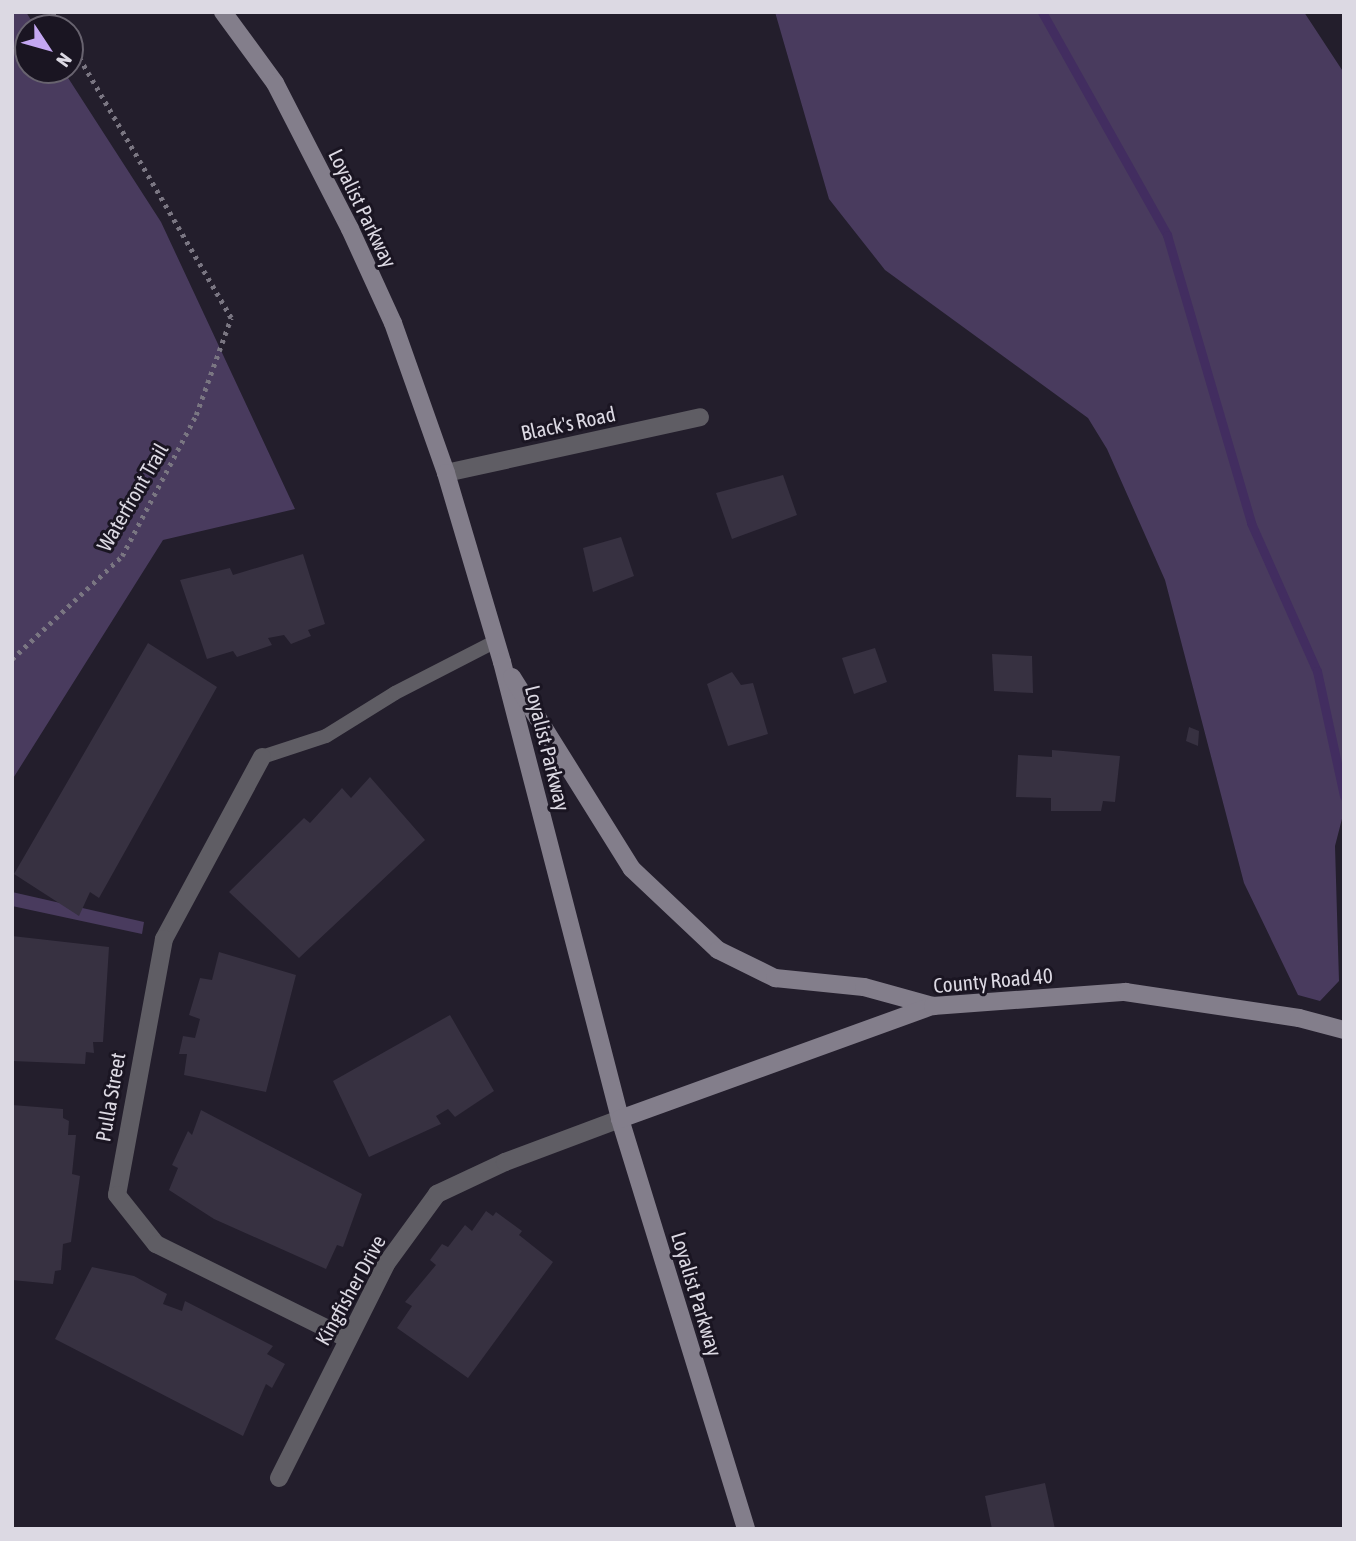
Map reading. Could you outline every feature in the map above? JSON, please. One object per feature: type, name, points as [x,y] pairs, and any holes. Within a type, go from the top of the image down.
[{"type":"main road","name":"Loyalist Parkway","points":[[223,12],[275,83],[350,229],[393,323],[446,473],[502,662],[620,1119],[746,1529]]},
{"type":"main road","points":[[502,662],[632,869],[718,950],[775,978],[864,988],[933,1006]]},
{"type":"main road","name":"County Road 40","points":[[620,1119],[933,1006],[1125,992],[1299,1018],[1344,1030]]},
{"type":"street","name":"Black's Road","points":[[446,473],[700,417]]},
{"type":"street","name":"Pulla Street","points":[[262,757],[164,939],[117,1195],[156,1244],[348,1339]]},
{"type":"street","name":"Kingfisher Drive","points":[[279,1478],[386,1264],[437,1194],[505,1162],[620,1119]]},
{"type":"lane","points":[[262,757],[326,736],[395,693],[496,641]]},
{"type":"path","name":"Waterfront Trail","points":[[12,659],[122,556],[196,415],[231,318],[84,66]]},
{"type":"shaded area","points":[[12,12],[26,12],[27,14],[14,14],[14,84],[72,84],[161,222],[295,509],[163,540],[12,780]]},
{"type":"shaded area","points":[[775,12],[1304,12],[1344,73],[1344,811],[1335,846],[1339,981],[1320,1001],[1298,995],[1244,883],[1165,580],[1107,449],[1088,418],[885,270],[829,199]]},
{"type":"shaded area","points":[[12,892],[144,922],[142,934],[12,906]]},
{"type":"building","points":[[783,475],[797,515],[732,539],[716,493]]},
{"type":"building","points":[[621,537],[634,576],[593,592],[583,548]]},
{"type":"building","points":[[303,554],[325,624],[308,630],[311,636],[291,644],[284,635],[268,638],[272,645],[237,657],[233,651],[207,659],[180,580],[230,568],[233,575]]},
{"type":"building","points":[[148,643],[217,687],[99,898],[90,892],[79,916],[14,874]]},
{"type":"building","points":[[875,648],[887,682],[854,694],[842,658]]},
{"type":"building","points":[[992,654],[1032,656],[1033,693],[994,691]]},
{"type":"building","points":[[732,672],[741,685],[753,683],[768,734],[728,746],[707,684]]},
{"type":"building","points":[[1189,727],[1199,731],[1198,746],[1186,741]]},
{"type":"building","points":[[1052,750],[1120,756],[1115,802],[1103,801],[1101,811],[1051,811],[1051,798],[1016,797],[1018,755],[1052,757]]},
{"type":"building","points":[[370,777],[425,840],[299,958],[229,892],[304,818],[310,823],[342,788],[351,798]]},
{"type":"building","points":[[12,936],[109,947],[103,1042],[93,1042],[94,1053],[86,1052],[85,1064],[12,1061]]},
{"type":"building","points":[[219,952],[296,975],[266,1092],[184,1075],[187,1054],[179,1054],[183,1036],[195,1038],[200,1019],[189,1015],[200,978],[212,980]]},
{"type":"building","points":[[450,1015],[494,1091],[455,1117],[448,1109],[436,1116],[441,1124],[369,1157],[333,1081]]},
{"type":"building","points":[[12,1105],[63,1109],[63,1118],[69,1121],[68,1135],[76,1135],[72,1174],[80,1176],[71,1242],[63,1244],[61,1270],[55,1271],[53,1284],[12,1280]]},
{"type":"building","points":[[201,1110],[362,1194],[343,1247],[337,1245],[326,1269],[214,1219],[169,1190],[178,1168],[172,1165],[188,1131],[192,1135]]},
{"type":"building","points":[[486,1211],[493,1216],[496,1212],[522,1231],[519,1235],[553,1262],[468,1378],[397,1328],[412,1306],[405,1302],[436,1265],[430,1260],[442,1244],[448,1247],[465,1225],[472,1231]]},
{"type":"building","points":[[92,1267],[134,1276],[167,1294],[163,1304],[182,1311],[185,1301],[273,1346],[267,1354],[285,1364],[272,1388],[266,1384],[243,1436],[55,1339]]},
{"type":"building","points":[[1045,1483],[1055,1529],[992,1529],[985,1496]]},
{"type":"waterway","points":[[1042,12],[1167,235],[1251,523],[1317,671],[1344,796]]}]
